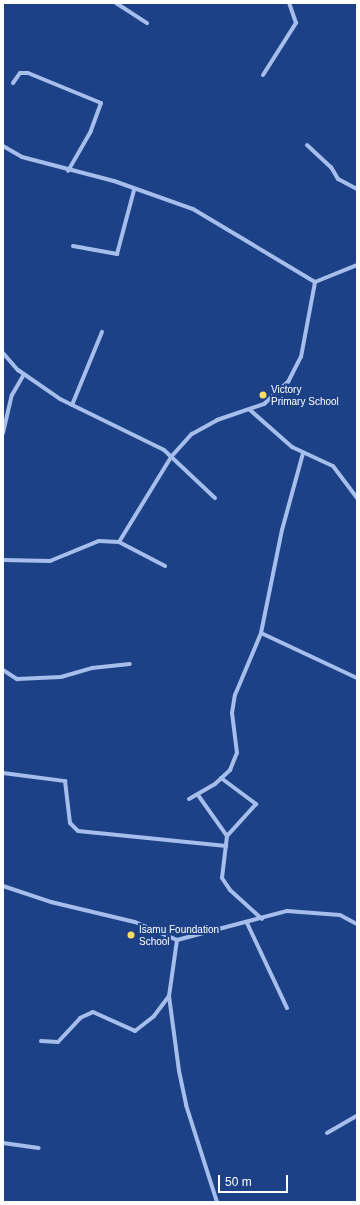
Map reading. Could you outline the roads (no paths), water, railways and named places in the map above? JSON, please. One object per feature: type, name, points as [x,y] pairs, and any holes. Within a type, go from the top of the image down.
[{"type":"street","points":[[116,3],[147,23]]},
{"type":"street","points":[[263,75],[296,24],[289,3]]},
{"type":"street","points":[[13,83],[20,73],[28,74],[101,103],[91,131],[68,171]]},
{"type":"street","points":[[306,145],[331,167],[338,179],[357,189]]},
{"type":"street","points":[[3,146],[22,157],[68,171],[114,181],[134,190],[193,209],[315,282]]},
{"type":"street","points":[[73,246],[117,254],[134,190]]},
{"type":"street","points":[[315,282],[357,265]]},
{"type":"street","points":[[119,542],[171,456],[192,434],[217,420],[250,410],[277,394],[297,370],[315,282]]},
{"type":"street","points":[[72,405],[102,332]]},
{"type":"street","points":[[3,353],[24,374],[72,405],[155,445],[171,456],[215,498]]},
{"type":"street","points":[[3,433],[12,396],[24,374]]},
{"type":"street","points":[[250,410],[303,453],[333,466],[357,498]]},
{"type":"street","points":[[188,799],[198,794],[230,770],[237,753],[232,713],[235,695],[261,633],[282,530],[303,453]]},
{"type":"street","points":[[3,560],[50,561],[99,541],[119,542],[165,566]]},
{"type":"street","points":[[261,633],[357,678]]},
{"type":"street","points":[[3,670],[17,679],[61,677],[92,668],[130,664]]},
{"type":"street","points":[[3,773],[65,781],[70,823],[78,831],[226,846]]},
{"type":"street","points":[[221,778],[256,804],[227,836],[222,878],[230,890],[262,919]]},
{"type":"street","points":[[198,794],[227,836]]},
{"type":"street","points":[[3,886],[51,902],[135,922],[177,940],[202,930],[247,923],[287,911],[340,915],[356,922]]},
{"type":"street","points":[[247,923],[287,1008]]},
{"type":"street","points":[[177,940],[169,996],[186,1105],[217,1202]]},
{"type":"street","points":[[41,1041],[58,1042],[80,1018],[93,1012],[135,1031],[154,1016],[169,996]]},
{"type":"street","points":[[327,1133],[357,1116]]},
{"type":"street","points":[[3,1143],[38,1148]]},
{"type":"place","name":"Victory Primary School","points":[[263,395]]},
{"type":"place","name":"Isamu Foundation School","points":[[131,935]]}]
